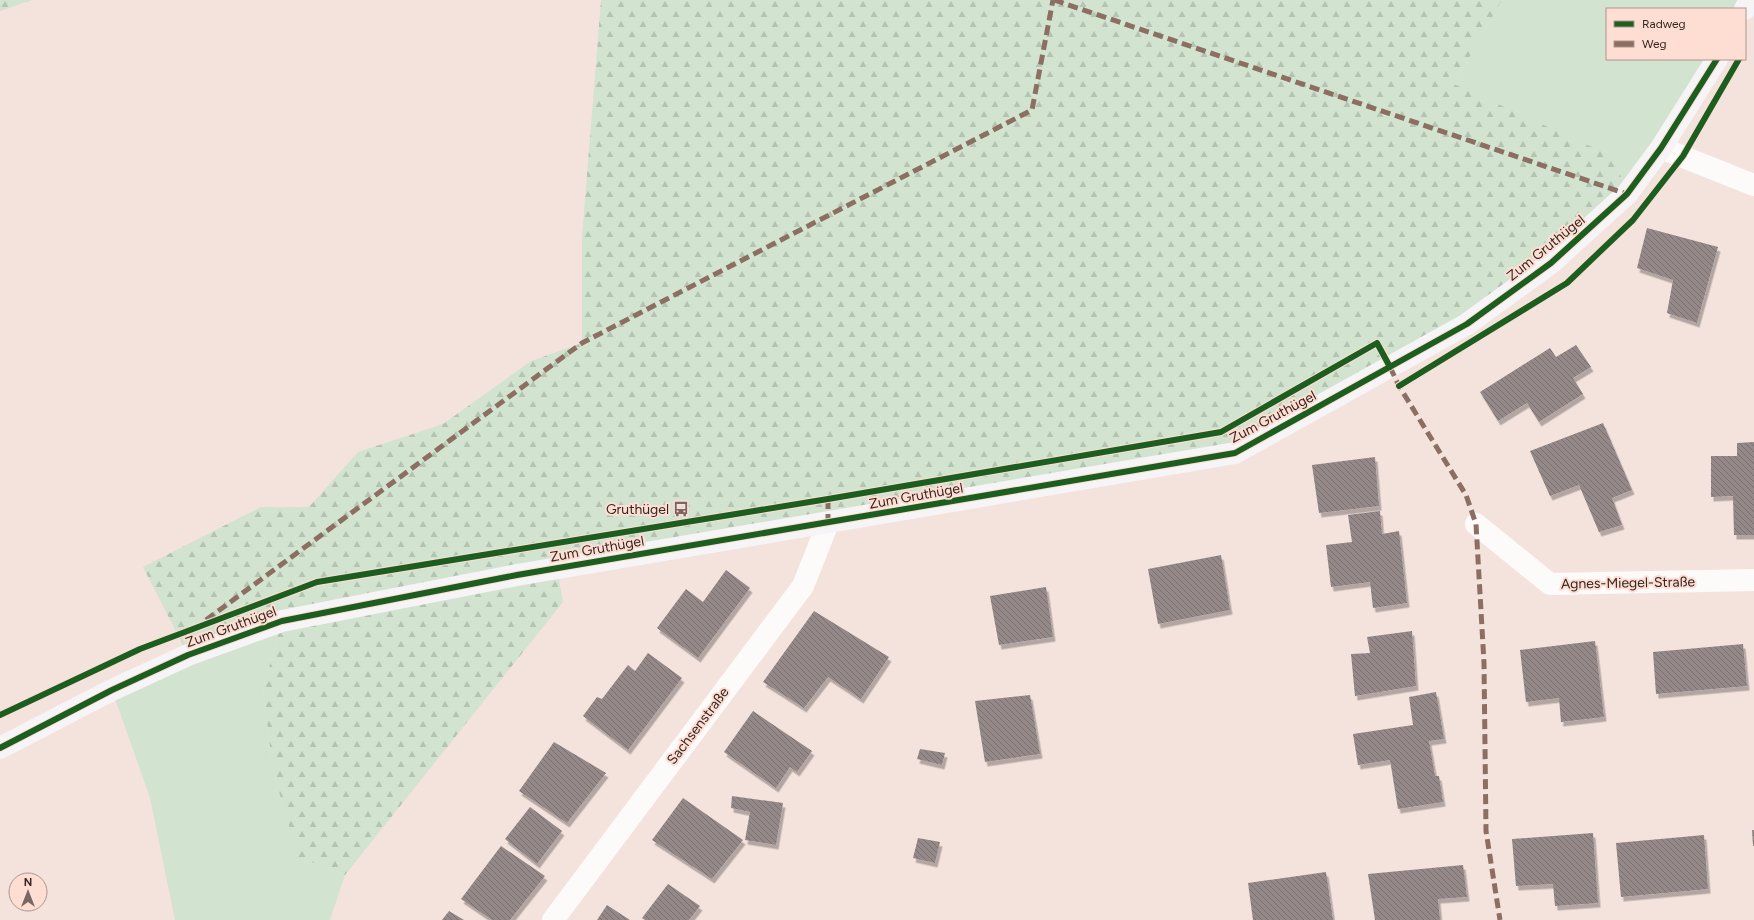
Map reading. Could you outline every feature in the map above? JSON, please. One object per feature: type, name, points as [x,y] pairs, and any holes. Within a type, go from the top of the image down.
[{"type":"street","name":"Zum Gruthügel","points":[[0,748],[112,690],[174,662],[282,621],[517,575],[1234,453],[1467,324],[1551,263],[1627,194],[1661,148],[1716,60]]},
{"type":"street","points":[[1661,148],[1754,185]]},
{"type":"street","name":"Sachsenstraße","points":[[553,920],[803,586],[828,523]]},
{"type":"street","name":"Agnes-Miegel-Straße","points":[[1476,524],[1550,584],[1754,580]]},
{"type":"green space","points":[[0,0],[32,0],[0,11]]},
{"type":"green space","points":[[601,0],[1502,0],[1454,84],[1614,157],[1627,194],[1551,263],[1235,453],[557,568],[563,602],[345,875],[298,857],[273,771],[263,689],[282,621],[188,655],[143,567],[261,507],[309,507],[358,452],[443,424],[531,361],[582,343],[582,237]]},
{"type":"green space","points":[[1502,0],[1750,0],[1746,8],[1606,8],[1606,60],[1716,60],[1627,194],[1454,84]]},
{"type":"green space","points":[[282,621],[263,689],[273,770],[298,857],[345,875],[330,920],[175,920],[150,798],[112,690]]},
{"type":"building","points":[[1647,228],[1718,247],[1697,323],[1667,313],[1673,280],[1637,268]]},
{"type":"building","points":[[1576,345],[1591,367],[1573,378],[1583,394],[1539,422],[1527,403],[1498,421],[1480,392],[1550,348],[1556,357]]},
{"type":"building","points":[[1603,423],[1632,490],[1612,498],[1622,525],[1599,532],[1579,485],[1550,496],[1530,451]]},
{"type":"building","points":[[1754,442],[1754,535],[1734,535],[1733,496],[1711,497],[1711,456],[1737,456],[1737,443]]},
{"type":"building","points":[[1375,457],[1379,506],[1319,513],[1312,465]]},
{"type":"building","points":[[1380,511],[1382,534],[1399,531],[1407,603],[1373,608],[1370,582],[1331,587],[1326,545],[1352,542],[1348,515]]},
{"type":"building","points":[[1221,555],[1230,610],[1158,624],[1148,569]]},
{"type":"building","points":[[726,570],[750,588],[698,658],[657,628],[686,589],[703,602]]},
{"type":"building","points":[[1046,587],[1053,637],[999,645],[990,596]]},
{"type":"building","points":[[814,611],[889,657],[861,699],[828,677],[804,708],[763,682]]},
{"type":"building","points":[[1412,631],[1416,686],[1355,696],[1351,654],[1370,653],[1367,637]]},
{"type":"building","points":[[1595,641],[1604,717],[1561,722],[1559,698],[1526,702],[1520,650]]},
{"type":"building","points":[[1743,644],[1747,686],[1656,694],[1653,652]]},
{"type":"building","points":[[648,653],[682,678],[628,750],[583,716],[597,697],[602,699],[628,665],[635,671]]},
{"type":"building","points":[[1436,692],[1444,739],[1429,741],[1435,776],[1439,776],[1443,802],[1398,809],[1390,760],[1358,765],[1353,734],[1413,725],[1409,697]]},
{"type":"building","points":[[1030,695],[1040,754],[985,762],[975,701]]},
{"type":"building","points":[[753,711],[812,751],[797,772],[790,767],[776,788],[724,752]]},
{"type":"building","points":[[554,742],[606,773],[567,823],[519,791]]},
{"type":"building","points":[[920,749],[945,753],[942,765],[917,759]]},
{"type":"building","points":[[732,796],[783,803],[776,845],[745,840],[750,812],[731,808]]},
{"type":"building","points":[[683,798],[743,840],[712,879],[652,840]]},
{"type":"building","points":[[530,807],[562,831],[537,864],[505,839]]},
{"type":"building","points":[[1752,830],[1754,830],[1754,846],[1753,846]]},
{"type":"building","points":[[1593,833],[1598,903],[1555,906],[1553,884],[1516,886],[1512,839]]},
{"type":"building","points":[[1704,835],[1708,889],[1621,897],[1616,843]]},
{"type":"building","points":[[918,838],[940,842],[935,863],[913,858]]},
{"type":"building","points":[[501,846],[545,876],[510,920],[492,920],[461,899]]},
{"type":"building","points":[[1463,865],[1467,897],[1438,899],[1440,920],[1375,920],[1368,874]]},
{"type":"building","points":[[1326,872],[1333,920],[1253,920],[1248,883]]},
{"type":"building","points":[[668,884],[700,906],[689,920],[645,920],[642,918]]},
{"type":"building","points":[[607,905],[630,920],[597,920]]},
{"type":"building","points":[[449,911],[464,920],[442,920]]},
{"type":"marked path","points":[[206,620],[582,343],[1032,110],[1053,0]]},
{"type":"marked path","points":[[1054,0],[1627,194]]},
{"type":"marked path","points":[[1390,367],[1399,386],[1466,495],[1476,524],[1484,663],[1486,831],[1500,920]]},
{"type":"marked path","points":[[828,499],[828,523]]},
{"type":"cycle path","points":[[0,748],[112,690],[188,655],[282,621],[517,575],[1235,453],[1467,324],[1551,263],[1627,194],[1661,148],[1716,60]]},
{"type":"cycle path","points":[[1399,386],[1567,283],[1633,220],[1683,156],[1738,60]]},
{"type":"cycle path","points":[[0,715],[140,649],[317,582],[828,499],[1221,432],[1377,343],[1390,367]]},
{"type":"place","name":"Gruthügel","points":[[681,509]]}]
